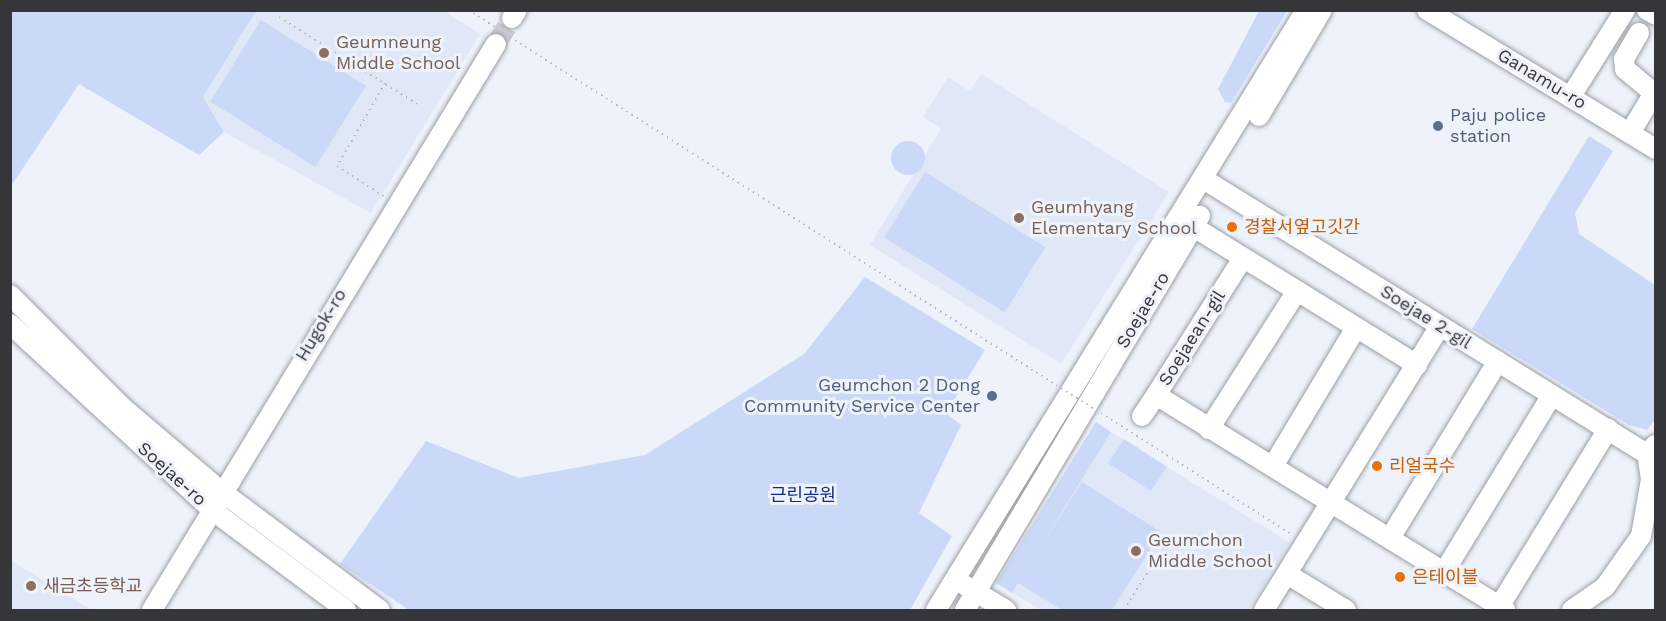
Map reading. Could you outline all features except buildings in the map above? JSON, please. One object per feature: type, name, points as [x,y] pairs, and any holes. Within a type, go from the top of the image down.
[{"type":"street","points":[[1211,184],[1306,10]]},
{"type":"street","points":[[936,610],[1322,10]]},
{"type":"street","name":"Ganamu-ro","points":[[1427,10],[1656,149]]},
{"type":"street","points":[[1571,96],[1625,10]]},
{"type":"street","points":[[1647,10],[1656,15]]},
{"type":"street","points":[[1630,133],[1654,89],[1625,69],[1624,59],[1639,33]]},
{"type":"street","name":"Hugok-ro","points":[[152,610],[396,203],[496,44]]},
{"type":"street","name":"Soejae 2-gil","points":[[1211,184],[1608,429],[1651,449]]},
{"type":"street","points":[[1187,223],[1417,365]]},
{"type":"street","name":"Soejae-ro","points":[[965,610],[1187,223]]},
{"type":"street","name":"Soejaean-gil","points":[[1243,258],[1156,395],[1332,501],[1502,609],[1608,429]]},
{"type":"street","points":[[1209,429],[1297,291]]},
{"type":"street","name":"Soejae-ro","points":[[10,295],[122,407],[222,492],[380,610]]},
{"type":"street","name":"Soejae-ro","points":[[10,324],[212,510],[346,610]]},
{"type":"street","points":[[1264,610],[1440,326]]},
{"type":"street","points":[[1273,466],[1356,328]]},
{"type":"street","points":[[1390,538],[1498,361]]},
{"type":"street","points":[[1142,416],[1156,395]]},
{"type":"street","points":[[1444,572],[1552,395]]},
{"type":"street","points":[[1572,610],[1605,587],[1641,536],[1651,479],[1651,449]]},
{"type":"street","points":[[1287,574],[1346,610]]},
{"type":"street","points":[[956,580],[1006,610]]},
{"type":"path","points":[[468,10],[1056,385]]},
{"type":"path","points":[[279,17],[417,104]]},
{"type":"path","points":[[385,83],[337,166],[396,203]]},
{"type":"path","points":[[981,338],[1306,543]]},
{"type":"path","points":[[1124,610],[1169,538]]},
{"type":"shaded area","points":[[256,11],[444,11],[480,34],[371,213],[224,132],[203,97]]},
{"type":"shaded area","name":"Geumhyang Elementary School","points":[[981,74],[1169,192],[1061,364],[870,245],[941,129],[923,117],[948,77],[970,91]]},
{"type":"shaded area","points":[[1111,432],[1290,543],[1248,610],[1041,610],[1012,593]]},
{"type":"shaded area","name":"새금초등학교","points":[[11,561],[92,610],[11,610]]},
{"type":"green space","points":[[11,10],[256,11],[203,97],[224,132],[199,155],[79,84],[11,186]]},
{"type":"green space","points":[[1259,11],[1287,11],[1231,103],[1225,102],[1218,89]]},
{"type":"green space","points":[[261,20],[366,86],[315,167],[210,101]]},
{"type":"green space","points":[[1589,136],[1613,151],[1575,213],[1579,234],[1655,285],[1655,420],[1647,430],[1629,425],[1472,329]]},
{"type":"green space","points":[[908,141],[920,146],[925,158],[920,170],[908,175],[896,170],[891,158],[896,146]]},
{"type":"green space","points":[[925,172],[1045,247],[1005,313],[884,237]]},
{"type":"green space","name":"근린공원","points":[[865,277],[985,350],[946,413],[961,425],[919,513],[952,536],[910,610],[409,610],[340,564],[426,441],[519,478],[645,455],[804,354]]},
{"type":"green space","points":[[1096,422],[1111,432],[1041,546],[1082,482],[1161,532],[1112,610],[1062,610],[1018,583],[1012,593],[996,583]]},
{"type":"green space","points":[[1124,439],[1167,467],[1151,491],[1108,463]]},
{"type":"tunnel","points":[[496,44],[512,18]]},
{"type":"place","name":"Geumneung Middle School","points":[[324,53]]},
{"type":"place","name":"Paju police station","points":[[1438,126]]},
{"type":"place","name":"Geumhyang Elementary School","points":[[1019,218]]},
{"type":"place","name":"경찰서옆고깃간","points":[[1232,227]]},
{"type":"place","name":"Geumchon 2 Dong Community Service Center","points":[[992,396]]},
{"type":"place","name":"리얼국수","points":[[1377,466]]},
{"type":"place","name":"Geumchon Middle School","points":[[1136,551]]},
{"type":"place","name":"은테이블","points":[[1400,577]]},
{"type":"place","name":"새금초등학교","points":[[31,586]]}]
